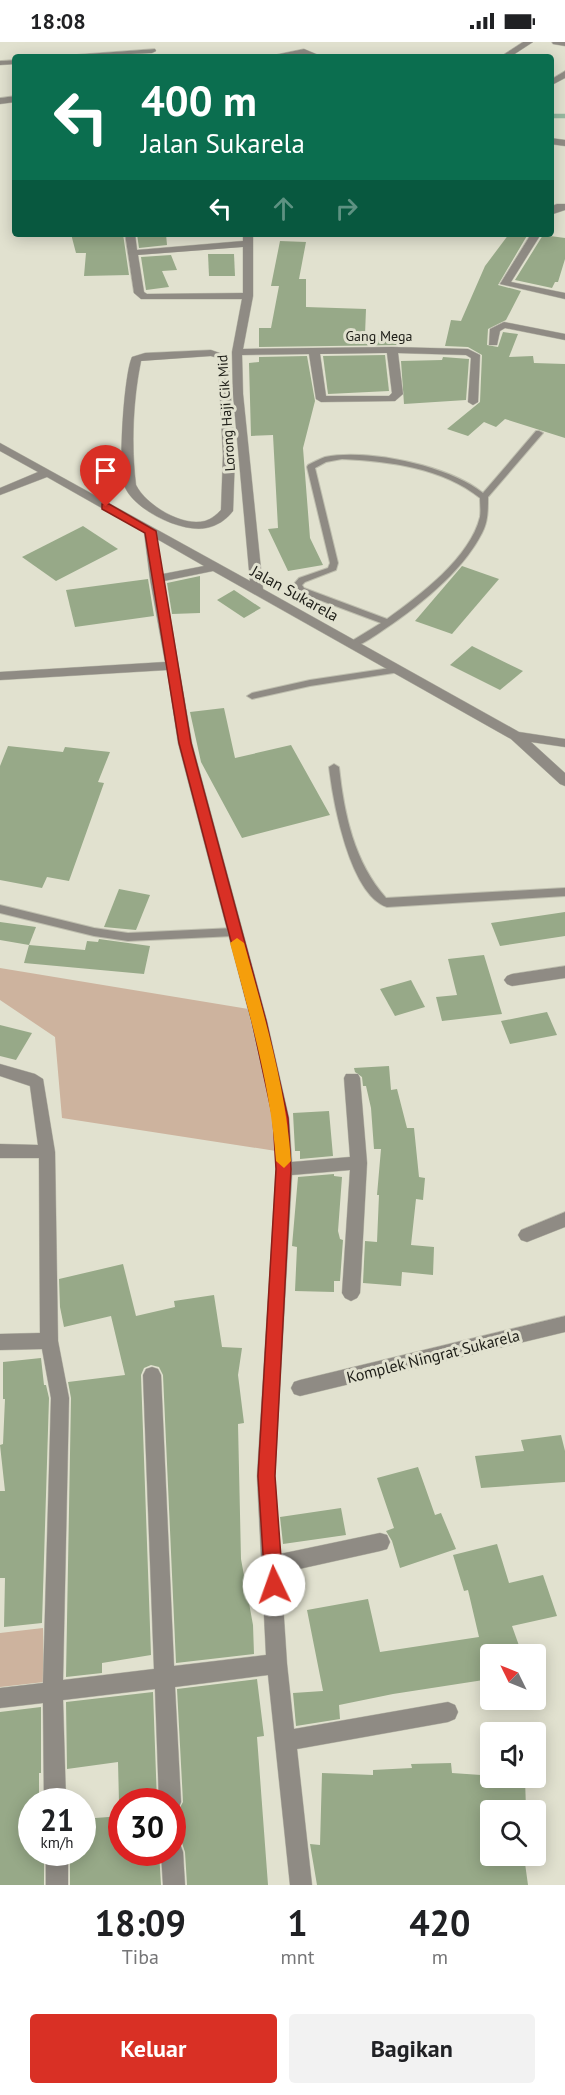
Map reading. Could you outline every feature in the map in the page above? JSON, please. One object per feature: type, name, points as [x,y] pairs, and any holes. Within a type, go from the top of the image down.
[{"type":"street","points":[[143,42],[154,54]]},
{"type":"street","points":[[509,54],[529,42]]},
{"type":"street","points":[[556,42],[565,44]]},
{"type":"street","points":[[286,54],[304,51],[312,54]]},
{"type":"street","points":[[130,237],[139,293],[145,297],[248,296]]},
{"type":"street","points":[[534,237],[505,284],[561,296],[565,283]]},
{"type":"street","points":[[132,253],[248,239]]},
{"type":"street","name":"Lorong Haji Cik Mid","points":[[248,239],[248,296],[237,352],[239,405],[257,590]]},
{"type":"street","points":[[493,343],[495,329],[504,325],[565,337]]},
{"type":"street","points":[[314,351],[320,398],[391,399],[398,394],[392,350]]},
{"type":"street","name":"Gang Mega","points":[[237,352],[392,350],[464,352],[474,355],[473,402]]},
{"type":"street","points":[[219,354],[223,356],[226,396],[227,511],[214,522],[201,526],[177,520],[147,505],[133,492],[129,477],[134,361],[144,356],[219,354]]},
{"type":"street","name":"Jalan Sukarela","points":[[0,446],[516,736],[565,781]]},
{"type":"street","points":[[0,492],[46,473]]},
{"type":"street","points":[[125,518],[147,505]]},
{"type":"street","points":[[150,531],[156,579],[185,743],[259,1021],[281,1118],[284,1169],[266,1476],[277,1664],[302,1885]]},
{"type":"street","points":[[156,579],[214,567]]},
{"type":"street","points":[[0,676],[171,666]]},
{"type":"street","points":[[516,736],[565,743]]},
{"type":"street","points":[[512,980],[565,972]]},
{"type":"street","points":[[0,1070],[29,1078],[37,1083],[47,1152],[49,1341],[60,1398],[53,1692],[56,1788]]},
{"type":"street","points":[[351,1293],[358,1163],[352,1078]]},
{"type":"street","points":[[0,1151],[47,1152]]},
{"type":"street","points":[[284,1169],[358,1163]]},
{"type":"street","points":[[527,1235],[565,1219]]},
{"type":"street","name":"Komplek Ningrat Sukarela","points":[[300,1388],[565,1324]]},
{"type":"street","points":[[0,1342],[49,1341]]},
{"type":"street","points":[[152,1375],[169,1788]]},
{"type":"street","points":[[273,1565],[380,1542]]},
{"type":"street","points":[[0,1698],[277,1664]]},
{"type":"street","points":[[286,1741],[448,1712]]},
{"type":"street","points":[[57,1866],[57,1885]]},
{"type":"street","points":[[173,1866],[174,1885]]},
{"type":"lane","points":[[353,644],[388,623],[448,573],[469,546],[484,517],[484,497],[538,433]]},
{"type":"lane","points":[[388,623],[301,590],[297,585],[302,580],[332,570],[334,563],[311,467],[328,458],[383,461],[442,474],[467,484],[484,497]]},
{"type":"lane","points":[[252,696],[397,670]]},
{"type":"lane","points":[[334,767],[345,826],[357,859],[382,901],[387,903],[445,901],[565,892]]},
{"type":"lane","points":[[0,909],[94,932],[128,937],[234,932]]},
{"type":"shaded area","points":[[0,968],[261,1011],[276,1151],[62,1118],[55,1037],[0,1000]]},
{"type":"shaded area","points":[[43,1628],[44,1682],[0,1687],[0,1633]]},
{"type":"building","points":[[72,237],[123,237],[129,275],[84,276],[86,253],[76,253]]},
{"type":"building","points":[[137,237],[166,237],[167,245],[139,248]]},
{"type":"building","points":[[507,237],[526,237],[498,285],[521,291],[506,320],[488,329],[487,345],[498,347],[503,332],[518,334],[509,357],[533,356],[534,363],[565,364],[565,438],[505,419],[496,427],[484,422],[468,436],[447,429],[480,402],[482,355],[468,347],[445,346],[451,320],[461,321],[485,266]]},
{"type":"building","points":[[542,237],[565,238],[565,259],[558,282],[555,282],[552,288],[515,280]]},
{"type":"building","points":[[280,241],[306,242],[299,279],[306,279],[306,307],[366,309],[365,335],[400,335],[400,345],[259,347],[259,328],[271,328],[279,286],[271,286]]},
{"type":"building","points":[[208,254],[234,254],[235,276],[209,276]]},
{"type":"building","points":[[171,255],[177,270],[162,271],[169,287],[146,290],[141,257]]},
{"type":"building","points":[[385,355],[389,391],[328,394],[323,356]]},
{"type":"building","points":[[307,356],[315,401],[303,448],[310,538],[323,565],[288,571],[268,529],[278,528],[273,435],[251,436],[249,363],[259,362],[259,357]]},
{"type":"building","points":[[443,357],[469,359],[466,400],[404,404],[401,361],[442,360]]},
{"type":"building","points":[[83,526],[118,549],[56,581],[22,557]]},
{"type":"building","points":[[462,566],[499,579],[452,634],[415,621]]},
{"type":"building","points":[[200,576],[200,613],[172,614],[167,583]]},
{"type":"building","points":[[148,579],[154,616],[75,627],[66,590]]},
{"type":"building","points":[[234,590],[261,608],[244,618],[217,600]]},
{"type":"building","points":[[472,646],[523,671],[500,690],[450,665]]},
{"type":"building","points":[[224,708],[235,758],[291,745],[330,815],[242,838],[201,762],[190,712]]},
{"type":"building","points":[[8,746],[63,752],[65,747],[110,752],[98,782],[104,783],[69,881],[47,877],[42,888],[0,880],[0,766]]},
{"type":"building","points":[[119,889],[150,895],[136,930],[104,927]]},
{"type":"building","points":[[565,912],[565,936],[500,946],[491,923]]},
{"type":"building","points":[[0,922],[36,927],[29,945],[0,940]]},
{"type":"building","points":[[99,939],[150,946],[144,974],[24,963],[29,945],[85,950],[87,941],[98,942]]},
{"type":"building","points":[[484,955],[502,1014],[442,1021],[436,997],[457,995],[448,959]]},
{"type":"building","points":[[411,980],[425,1007],[395,1016],[380,989]]},
{"type":"building","points":[[547,1012],[557,1035],[510,1044],[501,1021]]},
{"type":"building","points":[[0,1025],[32,1033],[16,1060],[0,1056]]},
{"type":"building","points":[[389,1066],[391,1090],[397,1089],[407,1128],[414,1128],[419,1177],[425,1178],[423,1200],[416,1199],[411,1245],[434,1247],[433,1275],[402,1272],[401,1286],[363,1283],[365,1241],[377,1242],[379,1195],[377,1195],[381,1149],[374,1149],[371,1108],[366,1086],[363,1086],[362,1077],[355,1072],[354,1068]]},
{"type":"building","points":[[329,1111],[333,1156],[300,1159],[300,1151],[295,1151],[293,1113]]},
{"type":"building","points":[[334,1174],[334,1176],[342,1177],[338,1231],[340,1239],[343,1240],[340,1281],[334,1281],[334,1292],[295,1291],[297,1247],[292,1246],[298,1177]]},
{"type":"building","points":[[123,1264],[136,1316],[175,1307],[174,1301],[214,1295],[222,1347],[242,1348],[238,1375],[244,1423],[238,1424],[241,1559],[253,1625],[254,1654],[176,1663],[163,1375],[159,1367],[151,1365],[144,1368],[141,1375],[151,1655],[102,1663],[102,1673],[66,1677],[71,1398],[68,1382],[125,1375],[111,1316],[64,1327],[60,1307],[59,1279]]},
{"type":"building","points":[[41,1358],[44,1385],[46,1385],[49,1398],[42,1623],[4,1627],[5,1578],[0,1578],[0,1491],[5,1491],[0,1445],[3,1444],[5,1399],[3,1399],[3,1362]]},
{"type":"building","points":[[561,1435],[565,1451],[565,1482],[481,1488],[475,1456],[524,1451],[521,1440]]},
{"type":"building","points":[[418,1467],[435,1515],[441,1513],[456,1549],[400,1568],[392,1541],[386,1531],[394,1528],[377,1478]]},
{"type":"building","points":[[341,1508],[346,1535],[283,1544],[280,1517]]},
{"type":"building","points":[[497,1544],[509,1583],[543,1575],[557,1616],[512,1626],[518,1644],[480,1644],[480,1681],[339,1705],[340,1719],[296,1726],[293,1693],[323,1691],[307,1610],[368,1599],[380,1652],[479,1637],[468,1590],[464,1591],[453,1555]]},
{"type":"building","points":[[257,1679],[264,1736],[257,1737],[268,1885],[187,1885],[186,1788],[182,1788],[177,1689]]},
{"type":"building","points":[[153,1692],[156,1788],[119,1788],[118,1762],[67,1769],[66,1702]]},
{"type":"building","points":[[41,1707],[39,1788],[18,1788],[18,1866],[44,1866],[44,1885],[0,1885],[0,1712]]},
{"type":"building","points":[[451,1763],[452,1773],[480,1775],[480,1788],[525,1788],[526,1800],[480,1800],[480,1866],[525,1866],[528,1885],[317,1885],[310,1844],[320,1845],[322,1773],[373,1775],[373,1770],[412,1768],[411,1764]]},
{"type":"building","points":[[108,1817],[108,1866],[160,1866],[161,1885],[70,1885],[70,1866],[96,1866],[96,1818]]},
{"type":"waterway","points":[[554,116],[565,116]]},
{"type":"slow traffic","points":[[237,943],[259,1021],[281,1118],[284,1161]]},
{"type":"route","points":[[106,507],[150,531],[156,579],[185,743],[240,957],[259,1021],[281,1118],[284,1169],[266,1476],[274,1585]]}]
